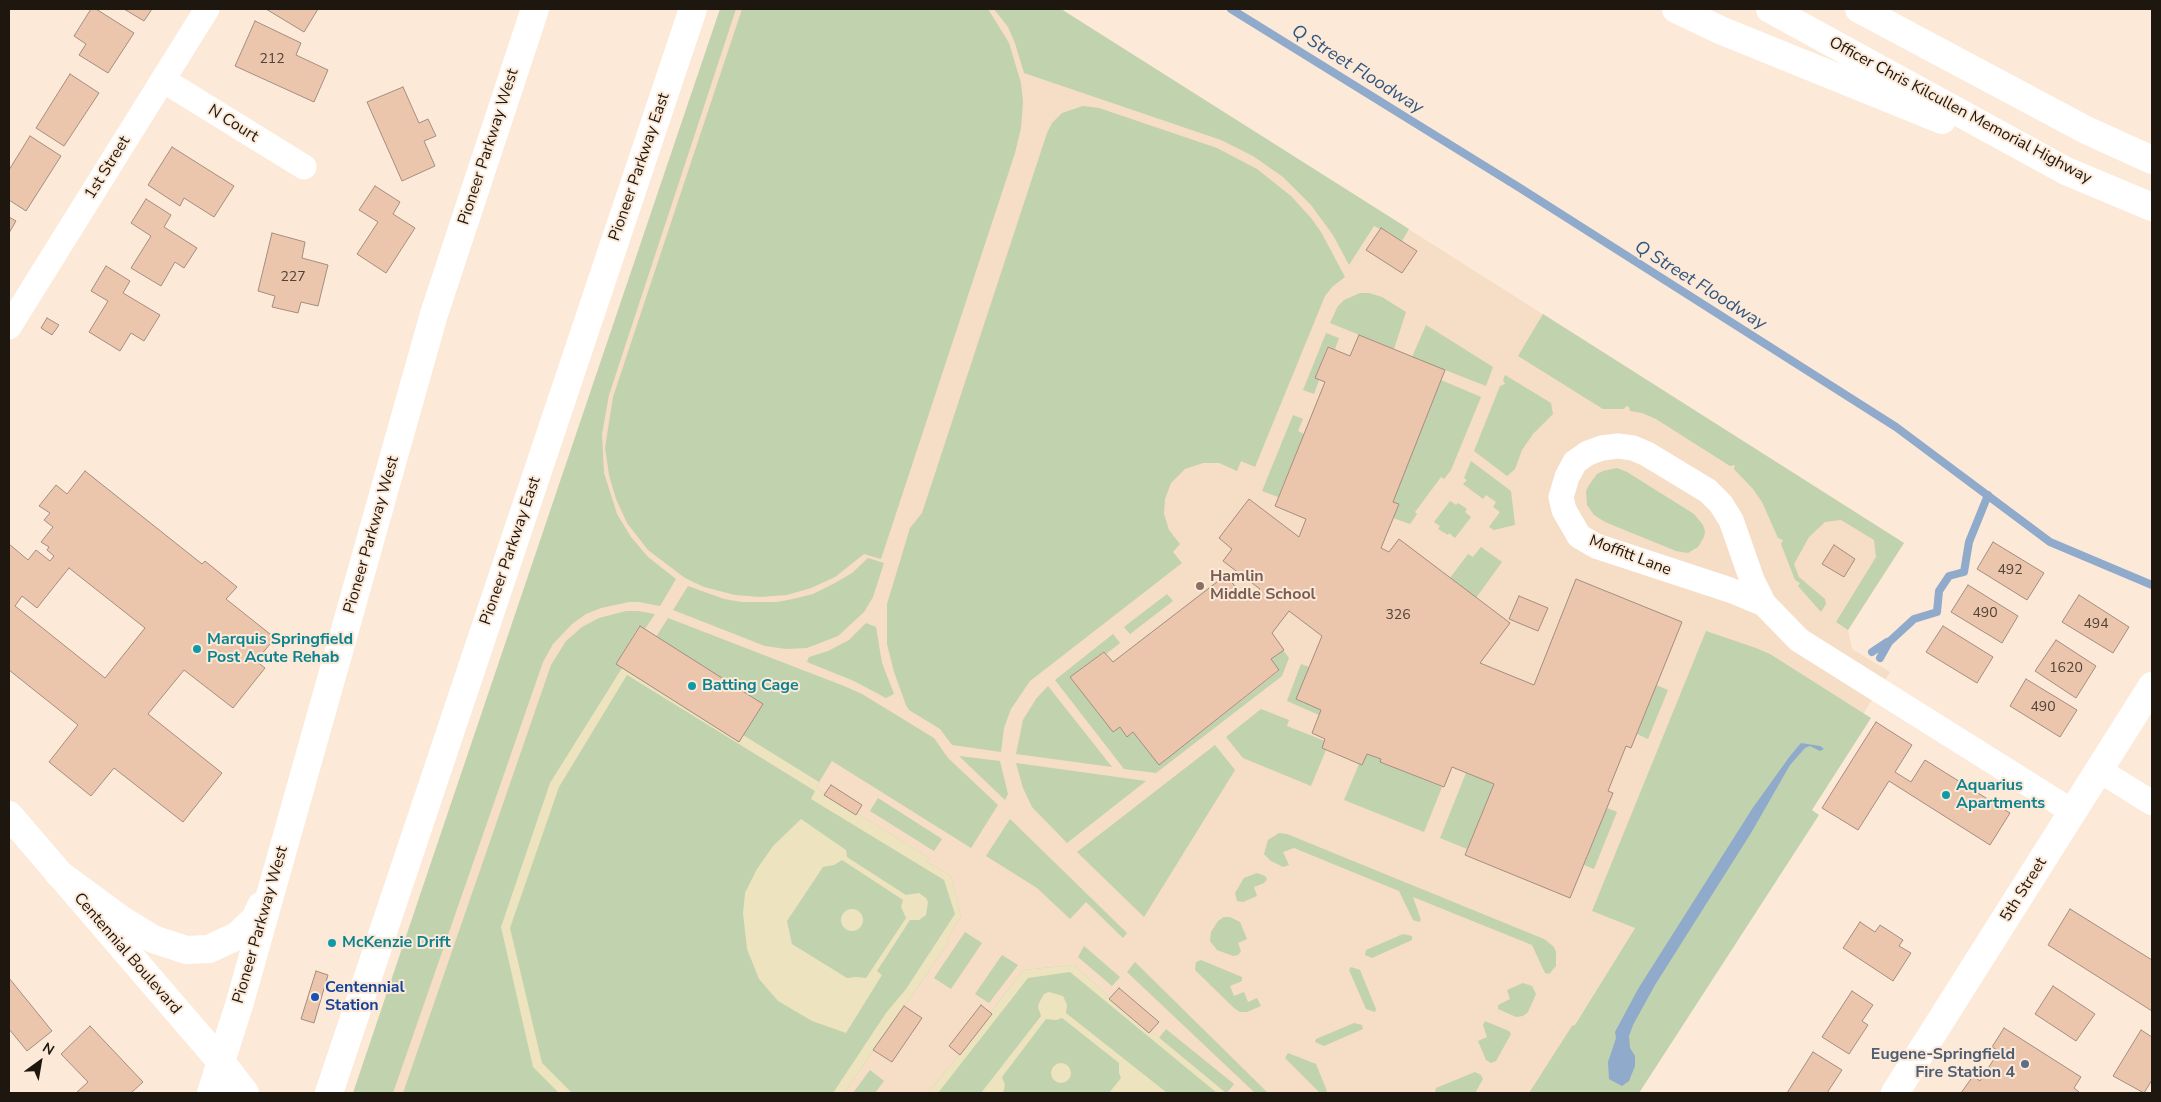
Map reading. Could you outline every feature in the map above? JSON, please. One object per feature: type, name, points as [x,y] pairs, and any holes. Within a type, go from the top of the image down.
[{"type":"main road","name":"Pioneer Parkway West","points":[[211,1093],[222,1063],[434,314],[535,9]]},
{"type":"main road","name":"Pioneer Parkway East","points":[[329,1093],[693,9]]},
{"type":"main road","points":[[1676,9],[1720,30],[2066,170]]},
{"type":"main road","name":"Officer Chris Kilcullen Memorial Highway","points":[[1770,9],[2066,170],[2152,208]]},
{"type":"main road","points":[[1859,9],[2086,130],[2152,160]]},
{"type":"main road","points":[[1892,9],[2086,130]]},
{"type":"main road","name":"5th Street","points":[[1895,1093],[2152,686]]},
{"type":"main road","name":"Centennial Boulevard","points":[[9,815],[222,1063],[245,1093]]},
{"type":"main road","points":[[58,873],[122,920],[154,939],[186,950],[209,949],[237,936],[254,919],[274,878]]},
{"type":"street","name":"1st Street","points":[[9,327],[207,9]]},
{"type":"street","name":"N Court","points":[[163,80],[304,167]]},
{"type":"street","name":"Moffitt Lane","points":[[1764,604],[1730,590],[1596,546],[1579,536],[1570,523],[1561,497],[1567,477],[1575,462],[1588,453],[1602,448],[1618,446],[1633,448],[1647,454],[1708,491],[1721,504],[1732,520],[1752,580],[1764,604],[1799,640],[2073,812]]},
{"type":"street","points":[[2099,770],[2152,803]]},
{"type":"shaded area","name":"Hamlin Middle School","points":[[720,9],[1061,9],[1904,543],[1848,630],[1852,649],[1890,672],[1863,714],[1811,681],[1783,687],[1533,1093],[353,1093]]},
{"type":"green space","points":[[720,9],[736,9],[609,395],[602,434],[604,473],[617,514],[631,537],[648,557],[676,579],[660,606],[629,602],[601,608],[586,614],[572,624],[553,644],[543,662],[393,1093],[353,1093]]},
{"type":"green space","points":[[742,9],[988,9],[1009,43],[1021,83],[1023,102],[1021,128],[1015,153],[881,559],[864,554],[835,577],[811,588],[787,595],[760,597],[735,595],[704,587],[685,578],[648,550],[627,523],[616,499],[609,475],[605,448],[613,397]]},
{"type":"green space","points":[[994,9],[1061,9],[1409,229],[1402,241],[1381,228],[1374,226],[1349,265],[1333,235],[1311,205],[1283,177],[1253,156],[1221,140],[1024,73],[1008,27]]},
{"type":"green space","points":[[1083,106],[1099,108],[1217,148],[1257,169],[1291,196],[1311,218],[1321,232],[1345,277],[1332,287],[1325,296],[1255,467],[1241,461],[1237,471],[1219,463],[1203,463],[1185,469],[1171,483],[1165,499],[1164,514],[1169,530],[1180,544],[1173,552],[1182,563],[1030,681],[1011,709],[1004,728],[1001,752],[952,745],[940,729],[909,710],[906,705],[894,672],[887,644],[887,604],[910,528],[922,513],[1047,133],[1052,123],[1062,113]]},
{"type":"green space","points":[[1360,293],[1369,293],[1382,297],[1406,312],[1394,349],[1330,323],[1338,306],[1344,300]]},
{"type":"green space","points":[[1543,314],[1904,543],[1848,630],[1836,622],[1876,557],[1874,540],[1841,520],[1825,522],[1809,537],[1794,564],[1799,577],[1825,599],[1826,604],[1821,612],[1798,586],[1800,583],[1795,580],[1781,544],[1783,540],[1778,538],[1762,502],[1753,489],[1734,469],[1735,465],[1730,466],[1656,419],[1642,413],[1630,411],[1629,407],[1626,406],[1624,409],[1603,409],[1518,356]]},
{"type":"green space","points":[[1426,325],[1493,367],[1486,386],[1412,357]]},
{"type":"green space","points":[[1326,333],[1339,338],[1335,349],[1327,347],[1315,378],[1319,380],[1314,394],[1303,390]]},
{"type":"green space","points":[[1505,375],[1551,403],[1553,414],[1533,434],[1522,450],[1515,469],[1507,476],[1474,451],[1500,386],[1505,384],[1503,380]]},
{"type":"green space","points":[[1441,380],[1481,397],[1451,470],[1444,479],[1441,477],[1415,512],[1417,514],[1410,524],[1393,518],[1399,504],[1393,502]]},
{"type":"green space","points":[[1293,415],[1303,419],[1298,431],[1304,434],[1278,497],[1262,491]]},
{"type":"green space","points":[[1471,461],[1511,491],[1515,525],[1494,530],[1489,527],[1500,512],[1493,507],[1496,502],[1486,495],[1483,499],[1463,484],[1467,480],[1464,478]]},
{"type":"green space","points":[[1617,468],[1627,472],[1694,514],[1703,525],[1705,531],[1698,547],[1688,553],[1676,551],[1605,522],[1594,515],[1587,505],[1586,491],[1597,474]]},
{"type":"green space","points":[[1450,501],[1456,505],[1458,503],[1467,509],[1465,512],[1471,517],[1455,538],[1449,533],[1448,535],[1438,529],[1440,526],[1434,522]]},
{"type":"green space","points":[[1481,547],[1502,562],[1476,598],[1450,578],[1468,554],[1473,557]]},
{"type":"green space","points":[[868,558],[884,563],[873,597],[864,612],[838,636],[807,648],[786,649],[765,646],[673,610],[688,586],[724,599],[742,602],[777,602],[813,594],[852,573]]},
{"type":"green space","points":[[1167,594],[1173,601],[1130,634],[1124,627]]},
{"type":"green space","points":[[626,611],[655,614],[645,629],[639,626],[616,664],[739,742],[763,704],[656,637],[668,618],[862,694],[934,738],[948,758],[998,805],[971,848],[832,761],[816,787],[856,815],[857,813],[929,858],[927,862],[951,876],[961,917],[946,940],[949,942],[844,1093],[403,1093],[551,665],[566,641],[582,627],[599,618]]},
{"type":"green space","points":[[866,623],[876,627],[882,663],[894,694],[886,698],[854,681],[807,662],[809,657],[828,651],[849,640]]},
{"type":"green space","points":[[1706,631],[1770,654],[1871,718],[1812,810],[1819,815],[1639,1093],[1529,1093],[1572,1026],[1575,1025],[1635,928],[1592,911]]},
{"type":"green space","points":[[1113,634],[1120,643],[1106,654],[1103,652],[1070,677],[1113,732],[1120,727],[1127,737],[1133,732],[1159,765],[1279,671],[1271,659],[1283,650],[1289,658],[1282,676],[1156,773],[1124,769],[1055,680]]},
{"type":"green space","points":[[1301,664],[1309,667],[1296,699],[1321,710],[1319,715],[1287,701]]},
{"type":"green space","points":[[1656,685],[1668,690],[1648,739],[1637,734]]},
{"type":"green space","points":[[1048,686],[1112,767],[1016,754],[1023,720],[1036,699]]},
{"type":"green space","points":[[1261,709],[1289,720],[1287,726],[1325,741],[1322,748],[1326,750],[1311,786],[1243,758],[1226,737]]},
{"type":"green space","points":[[1215,745],[1235,770],[1144,917],[1077,852]]},
{"type":"green space","points":[[1367,754],[1381,759],[1381,762],[1442,787],[1424,832],[1344,800],[1359,764],[1362,765]]},
{"type":"green space","points":[[959,756],[1000,761],[1008,794],[1005,800]]},
{"type":"green space","points":[[1016,763],[1146,781],[1067,843],[1032,807],[1023,788]]},
{"type":"green space","points":[[1466,773],[1494,784],[1467,849],[1440,838]]},
{"type":"green space","points":[[878,798],[942,839],[934,851],[870,811]]},
{"type":"green space","points":[[1607,808],[1617,812],[1594,869],[1584,865]]},
{"type":"green space","points":[[1010,819],[1127,933],[1123,938],[1086,902],[1070,919],[1037,888],[986,856]]},
{"type":"green space","points":[[1279,833],[1287,834],[1544,939],[1554,947],[1556,966],[1549,974],[1545,973],[1532,945],[1413,897],[1421,920],[1419,922],[1413,920],[1399,891],[1294,848],[1283,852],[1289,865],[1283,867],[1271,861],[1264,854],[1268,840]]},
{"type":"green space","points":[[1257,873],[1265,876],[1267,879],[1264,883],[1254,887],[1257,896],[1243,902],[1237,901],[1235,893],[1244,878]]},
{"type":"green space","points":[[1224,917],[1230,917],[1240,922],[1247,939],[1238,943],[1241,951],[1238,955],[1233,956],[1217,950],[1210,941],[1211,932],[1218,921]]},
{"type":"green space","points":[[965,932],[982,943],[951,989],[934,978]]},
{"type":"green space","points":[[1403,934],[1412,936],[1412,940],[1372,958],[1365,955],[1366,950]]},
{"type":"green space","points":[[1084,946],[1120,977],[1112,986],[1078,957]]},
{"type":"green space","points":[[1002,955],[1018,965],[989,1003],[975,994]]},
{"type":"green space","points":[[1201,960],[1242,977],[1242,981],[1230,986],[1234,996],[1244,992],[1248,1002],[1257,998],[1261,1006],[1247,1012],[1240,1012],[1234,1008],[1195,970],[1196,962]]},
{"type":"green space","points":[[1135,962],[1268,1093],[1255,1093],[1127,972]]},
{"type":"green space","points":[[1074,965],[1149,1033],[1151,1031],[1159,1038],[1166,1029],[1234,1084],[1227,1093],[928,1093],[992,1014],[990,1013],[1023,970]]},
{"type":"green space","points":[[1351,967],[1360,970],[1376,1009],[1375,1012],[1366,1009],[1349,970]]},
{"type":"green space","points":[[1523,983],[1532,986],[1536,994],[1528,1012],[1523,1016],[1516,1017],[1498,1009],[1498,1005],[1510,999],[1507,990]]},
{"type":"green space","points":[[1485,1021],[1509,1031],[1511,1034],[1496,1061],[1491,1063],[1486,1060],[1478,1041],[1487,1037],[1483,1025]]},
{"type":"green space","points":[[1354,1023],[1362,1025],[1363,1029],[1324,1046],[1315,1042],[1316,1039]]},
{"type":"green space","points":[[1288,1053],[1316,1064],[1327,1091],[1325,1093],[1320,1093],[1285,1058]]},
{"type":"green space","points":[[870,1070],[884,1081],[875,1093],[853,1093]]},
{"type":"green space","points":[[1475,1072],[1481,1075],[1483,1079],[1475,1093],[1435,1093],[1436,1088]]},
{"type":"sand","points":[[622,668],[739,742],[743,735],[819,782],[816,787],[856,815],[857,813],[929,858],[927,862],[951,876],[961,917],[946,940],[949,942],[844,1093],[833,1093],[886,1013],[906,989],[955,914],[944,880],[811,799],[815,791],[627,675],[559,787],[510,928],[542,1063],[572,1093],[559,1093],[533,1067],[501,927],[550,783]]},
{"type":"sand","points":[[801,819],[846,850],[847,857],[906,895],[919,893],[928,902],[926,915],[919,920],[910,920],[877,971],[882,975],[846,1033],[812,1021],[778,1001],[759,979],[747,949],[743,913],[745,893],[757,869],[773,846]],"holes":[[[842,860],[903,900],[901,907],[906,918],[866,978],[847,978],[792,944],[787,921],[823,867],[834,865]]]},
{"type":"sand","points":[[852,909],[860,912],[863,920],[860,928],[852,931],[844,928],[841,920],[844,912]]},
{"type":"sand","points":[[1074,965],[1149,1033],[1151,1031],[1226,1093],[1217,1093],[1070,972],[1028,978],[938,1093],[928,1093],[992,1014],[990,1013],[1023,970]]},
{"type":"sand","points":[[1049,992],[1063,996],[1067,1005],[1066,1013],[1166,1093],[1109,1093],[1121,1078],[1119,1063],[1062,1018],[1056,1020],[1046,1019],[1002,1077],[1005,1085],[1003,1093],[981,1093],[1041,1016],[1038,1007],[1039,1003],[1044,994]]},
{"type":"sand","points":[[1061,1063],[1068,1066],[1071,1073],[1068,1080],[1061,1083],[1054,1080],[1051,1073],[1054,1066]]},
{"type":"water","points":[[1801,743],[1820,746],[1824,749],[1820,751],[1810,746],[1805,748],[1790,765],[1751,833],[1655,985],[1633,1025],[1629,1036],[1630,1048],[1635,1056],[1635,1066],[1629,1081],[1622,1086],[1609,1079],[1608,1062],[1616,1038],[1615,1032],[1638,989],[1752,809]]},
{"type":"building","points":[[91,9],[96,9],[134,33],[108,73],[79,55],[86,44],[74,36]]},
{"type":"building","points":[[124,9],[152,9],[144,21]]},
{"type":"building","points":[[266,9],[318,9],[304,32]]},
{"type":"building","points":[[255,21],[301,43],[296,55],[328,70],[314,102],[235,66]]},
{"type":"building","points":[[70,74],[99,93],[64,146],[36,128]]},
{"type":"building","points":[[403,87],[419,123],[428,119],[436,136],[424,141],[435,166],[402,181],[367,102]]},
{"type":"building","points":[[30,136],[61,156],[26,211],[9,200],[9,170]]},
{"type":"building","points":[[172,147],[234,186],[214,217],[184,198],[180,206],[148,185]]},
{"type":"building","points":[[375,186],[400,202],[393,214],[415,228],[386,273],[357,254],[378,222],[359,210]]},
{"type":"building","points":[[146,199],[171,215],[164,227],[197,248],[184,268],[175,262],[161,286],[131,268],[151,236],[131,223]]},
{"type":"building","points":[[9,217],[16,221],[9,233]]},
{"type":"building","points":[[1381,228],[1417,251],[1402,273],[1366,250]]},
{"type":"building","points":[[272,233],[305,242],[302,258],[328,265],[318,306],[301,302],[298,313],[272,307],[275,296],[258,291]]},
{"type":"building","points":[[106,266],[130,281],[123,293],[160,315],[144,341],[131,333],[120,351],[89,332],[108,301],[91,291]]},
{"type":"building","points":[[47,318],[59,325],[52,335],[41,328]]},
{"type":"building","points":[[1359,335],[1445,370],[1393,502],[1399,504],[1381,548],[1389,552],[1399,539],[1510,623],[1480,663],[1534,685],[1576,579],[1682,622],[1631,748],[1626,746],[1608,791],[1613,793],[1570,898],[1465,855],[1494,784],[1452,767],[1444,787],[1380,762],[1381,759],[1367,754],[1362,765],[1322,748],[1325,739],[1312,733],[1321,710],[1296,699],[1322,636],[1289,611],[1272,633],[1284,650],[1271,659],[1279,670],[1159,765],[1133,732],[1127,737],[1120,727],[1113,732],[1070,677],[1104,652],[1113,662],[1226,575],[1245,599],[1260,589],[1223,561],[1232,549],[1219,538],[1249,499],[1299,537],[1306,519],[1275,506],[1325,382],[1315,378],[1328,347],[1350,356]]},
{"type":"building","name":"Marquis Springfield Post Acute Rehab","points":[[85,471],[202,564],[205,561],[237,587],[226,599],[275,638],[256,661],[265,668],[233,708],[184,670],[148,714],[222,773],[183,822],[114,768],[91,796],[49,762],[78,725],[9,670],[9,544],[28,560],[36,550],[50,561],[54,556],[47,550],[49,547],[41,542],[53,527],[44,520],[50,513],[39,506],[56,485],[67,494]],"holes":[[[69,568],[145,628],[105,678],[15,606],[22,596],[37,608]]]},
{"type":"building","points":[[1993,542],[2044,573],[2027,600],[1977,569]]},
{"type":"building","points":[[1834,545],[1855,559],[1844,577],[1822,564]]},
{"type":"building","points":[[1968,585],[2018,616],[2002,643],[1951,612]]},
{"type":"building","points":[[2079,595],[2129,627],[2113,653],[2062,622]]},
{"type":"building","points":[[1519,596],[1548,608],[1538,631],[1509,619]]},
{"type":"building","name":"Batting Cage","points":[[640,626],[763,704],[739,742],[616,664]]},
{"type":"building","points":[[1943,626],[1993,657],[1977,683],[1926,652]]},
{"type":"building","points":[[2056,640],[2096,666],[2076,698],[2035,671]]},
{"type":"building","points":[[2026,679],[2077,710],[2060,737],[2010,706]]},
{"type":"building","name":"Aquarius Apartments","points":[[1876,722],[1912,745],[1895,772],[1911,782],[1925,760],[2010,813],[1990,845],[1889,781],[1858,830],[1822,808]]},
{"type":"building","points":[[831,785],[862,805],[856,815],[824,795]]},
{"type":"building","points":[[2070,909],[2152,960],[2152,1011],[2048,945]]},
{"type":"building","points":[[1860,922],[1875,932],[1880,925],[1903,940],[1899,946],[1911,953],[1893,981],[1843,948]]},
{"type":"building","points":[[316,971],[328,975],[314,1023],[301,1019]]},
{"type":"building","points":[[9,978],[52,1031],[27,1051],[9,1029]]},
{"type":"building","points":[[2053,986],[2095,1014],[2076,1041],[2035,1014]]},
{"type":"building","points":[[1119,988],[1159,1022],[1149,1033],[1109,999]]},
{"type":"building","points":[[1852,991],[1873,1005],[1862,1021],[1868,1025],[1849,1054],[1822,1037]]},
{"type":"building","points":[[981,1005],[992,1014],[960,1055],[949,1046]]},
{"type":"building","points":[[904,1006],[922,1018],[892,1062],[873,1050]]},
{"type":"building","points":[[90,1026],[143,1082],[131,1093],[76,1093],[88,1082],[61,1054]]},
{"type":"building","name":"Eugene-Springfield Fire Station 4","points":[[2004,1028],[2081,1077],[2074,1088],[2079,1092],[1961,1093],[1973,1076],[1980,1081],[1999,1051],[1992,1047]]},
{"type":"building","points":[[2141,1030],[2152,1037],[2152,1080],[2144,1093],[2113,1076]]},
{"type":"building","points":[[1813,1052],[1842,1070],[1827,1093],[1787,1093]]},
{"type":"waterway","name":"Q Street Floodway","points":[[1231,9],[1520,188],[1896,427],[2050,542],[2152,585]]},
{"type":"waterway","points":[[1880,658],[1889,642],[1914,619],[1937,612],[1939,591],[1949,576],[1964,572],[1969,542],[1988,495]]},
{"type":"waterway","points":[[1872,652],[1887,642]]},
{"type":"place","name":"Hamlin Middle School","points":[[1200,586]]},
{"type":"place","name":"Marquis Springfield Post Acute Rehab","points":[[197,649]]},
{"type":"place","name":"Batting Cage","points":[[692,686]]},
{"type":"place","name":"Aquarius Apartments","points":[[1946,795]]},
{"type":"place","name":"McKenzie Drift","points":[[332,943]]},
{"type":"place","name":"Centennial Station","points":[[315,997]]},
{"type":"place","name":"Eugene-Springfield Fire Station 4","points":[[2025,1064]]}]
